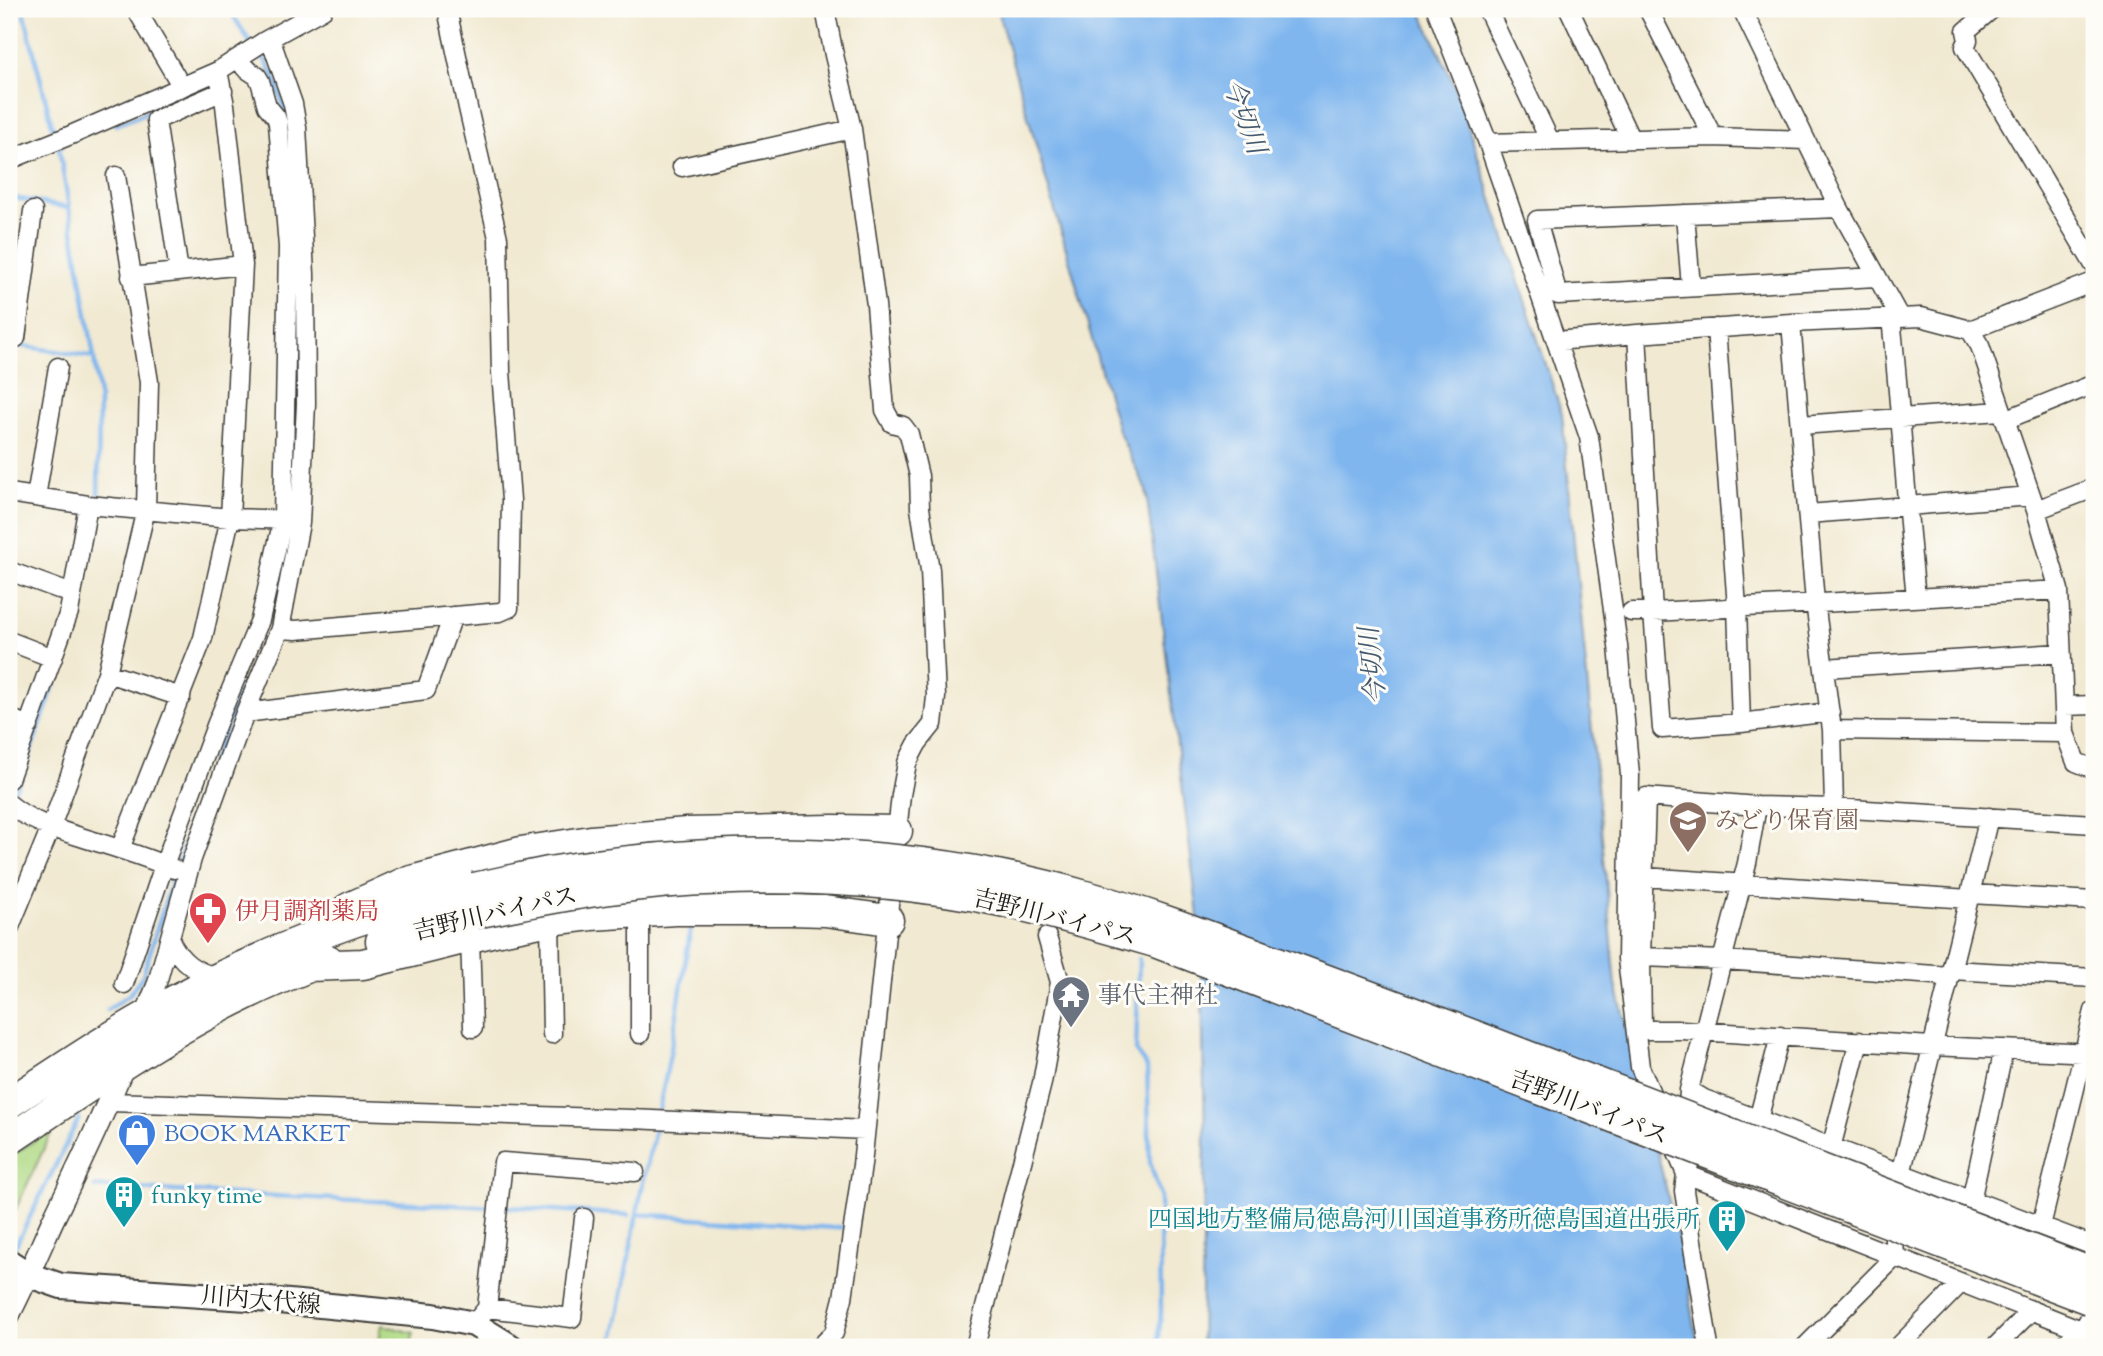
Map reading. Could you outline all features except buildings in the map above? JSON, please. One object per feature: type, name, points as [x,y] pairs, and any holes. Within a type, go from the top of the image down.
[{"type":"highway","points":[[313,936],[349,908],[404,883],[521,852],[591,841],[687,833],[897,831]]},
{"type":"highway","name":"吉野川バイパス","points":[[9,1103],[143,1018],[251,962],[313,936],[387,910],[473,913],[546,873],[613,863],[710,854],[844,856],[927,864],[1004,877],[1085,895],[1162,919],[1403,1008],[2094,1274]]},
{"type":"highway","name":"吉野川バイパス","points":[[9,1140],[126,1062],[244,993],[309,966],[412,930],[473,913],[548,898],[614,889],[705,880],[841,881],[925,888],[1000,901],[1077,919],[1155,942],[2094,1301]]},
{"type":"highway","points":[[473,913],[550,920],[676,910],[809,911],[888,920]]},
{"type":"main road","name":"川内大代線","points":[[16,1267],[61,1286],[248,1298],[433,1316],[481,1316],[511,1347]]},
{"type":"street","points":[[136,9],[182,87]]},
{"type":"street","points":[[9,160],[218,71],[323,9]]},
{"type":"street","points":[[280,629],[296,630],[500,612],[509,608],[511,500],[501,372],[498,238],[447,9]]},
{"type":"street","points":[[820,1347],[834,1332],[843,1298],[862,1165],[901,795],[907,763],[917,744],[933,724],[936,697],[930,570],[920,508],[919,476],[909,434],[903,426],[892,423],[885,410],[876,304],[852,129],[825,9]]},
{"type":"street","points":[[1436,9],[1488,143],[1589,437],[1618,646],[1630,775],[1627,959],[1640,1067],[1686,1174],[2089,1333]]},
{"type":"street","points":[[1487,9],[1550,141]]},
{"type":"street","points":[[1569,9],[1630,138]]},
{"type":"street","points":[[1648,9],[1713,137]]},
{"type":"street","points":[[1742,9],[1896,318],[1906,506],[1916,597]]},
{"type":"street","points":[[1984,11],[1966,31],[1968,40],[1965,47],[2094,265]]},
{"type":"street","points":[[124,984],[246,713],[280,629],[306,404],[305,287],[286,117],[293,104],[255,48]]},
{"type":"street","points":[[255,48],[245,68],[260,81],[267,106],[286,117]]},
{"type":"street","points":[[120,849],[209,620],[230,518],[243,265],[223,91],[218,71]]},
{"type":"street","points":[[179,272],[156,120],[223,91]]},
{"type":"street","points":[[682,167],[852,129]]},
{"type":"street","points":[[1488,143],[1713,137],[1805,140]]},
{"type":"street","points":[[9,929],[51,827],[107,673],[146,509],[149,383],[116,176]]},
{"type":"street","points":[[1839,208],[1537,220],[1558,295],[1876,277]]},
{"type":"street","points":[[9,337],[16,338],[33,211]]},
{"type":"street","points":[[1685,214],[1691,287]]},
{"type":"street","points":[[131,278],[243,265]]},
{"type":"street","points":[[1556,341],[1791,323],[1921,317],[1970,330],[2091,283],[2094,288]]},
{"type":"street","points":[[1791,323],[1815,602],[1832,730],[1834,808]]},
{"type":"street","points":[[1716,328],[1737,607],[1741,723]]},
{"type":"street","points":[[1970,330],[1980,346],[2034,503],[2059,590],[2066,733],[2076,762],[2094,769]]},
{"type":"street","points":[[1637,334],[1662,729],[1830,712]]},
{"type":"street","points":[[36,497],[58,367]]},
{"type":"street","points":[[1800,425],[1902,418],[2003,416],[2094,384]]},
{"type":"street","points":[[1808,514],[1906,506],[2034,503],[2094,488]]},
{"type":"street","points":[[9,493],[94,506],[230,518],[291,520]]},
{"type":"street","points":[[9,779],[69,612],[94,506]]},
{"type":"street","points":[[9,1315],[16,1267],[40,1248],[110,1102],[156,984],[170,940],[175,870],[217,723],[260,620],[291,520]]},
{"type":"street","points":[[9,570],[72,594]]},
{"type":"street","points":[[1631,612],[2059,590]]},
{"type":"street","points":[[246,713],[426,691],[453,616]]},
{"type":"street","points":[[9,641],[53,658]]},
{"type":"street","points":[[1824,668],[2061,653]]},
{"type":"street","points":[[107,673],[181,697]]},
{"type":"street","points":[[2064,706],[2094,705]]},
{"type":"street","points":[[9,718],[29,726]]},
{"type":"street","points":[[1832,730],[2066,733]]},
{"type":"street","points":[[2090,1053],[1642,1030],[1641,957],[1646,797],[1757,806],[1834,808],[2094,824]]},
{"type":"street","points":[[11,806],[24,816],[51,827],[175,870]]},
{"type":"street","points":[[1709,1347],[1684,1191],[1690,1163],[1686,1116],[1689,1090],[1742,885],[1757,806]]},
{"type":"street","points":[[1805,1347],[1895,1257],[1900,1175],[1989,817]]},
{"type":"street","points":[[809,911],[812,830]]},
{"type":"street","points":[[1644,877],[1742,885],[2094,901]]},
{"type":"street","points":[[640,912],[640,1034]]},
{"type":"street","points":[[473,913],[473,1028]]},
{"type":"street","points":[[550,920],[552,1034]]},
{"type":"street","points":[[975,1347],[1009,1217],[1046,1058],[1060,982],[1047,937]]},
{"type":"street","points":[[170,940],[182,959],[192,967],[202,974],[220,978]]},
{"type":"street","points":[[1641,957],[2094,978]]},
{"type":"street","points":[[2041,1226],[2090,1053],[2094,1011]]},
{"type":"street","points":[[1758,1120],[1780,1036]]},
{"type":"street","points":[[1831,1148],[1859,1041]]},
{"type":"street","points":[[1971,1201],[2004,1049]]},
{"type":"street","points":[[1689,1090],[1703,1099],[1900,1175],[2094,1246]]},
{"type":"street","points":[[110,1102],[656,1120],[865,1130]]},
{"type":"street","points":[[584,1218],[572,1318],[481,1316],[503,1162],[635,1172]]},
{"type":"street","points":[[1898,1347],[1961,1283]]},
{"type":"street","points":[[1995,1347],[2032,1310]]},
{"type":"street","points":[[2089,1333],[2094,1310]]},
{"type":"street","points":[[2060,1347],[2089,1333]]},
{"type":"green space","points":[[54,1127],[9,1223],[9,1158]]},
{"type":"green space","points":[[382,1325],[414,1333],[410,1347],[377,1347]]},
{"type":"water","name":"今切川","points":[[997,9],[1420,9],[1456,89],[1562,414],[1616,985],[1686,1270],[1698,1347],[1201,1347],[1205,1134],[1201,940],[1146,490],[1118,430]]},
{"type":"waterway","points":[[23,9],[53,129]]},
{"type":"waterway","points":[[229,9],[251,44]]},
{"type":"waterway","points":[[257,50],[276,82],[285,118]]},
{"type":"waterway","points":[[116,125],[208,88]]},
{"type":"waterway","points":[[62,146],[59,148],[99,396],[98,500]]},
{"type":"waterway","points":[[9,197],[69,208]]},
{"type":"waterway","points":[[294,412],[297,298]]},
{"type":"waterway","points":[[16,345],[94,357]]},
{"type":"waterway","points":[[9,801],[23,773],[74,628],[97,509]]},
{"type":"waterway","points":[[177,866],[242,686]]},
{"type":"waterway","points":[[107,1010],[129,995],[143,975],[174,874]]},
{"type":"waterway","points":[[657,1117],[691,928]]},
{"type":"waterway","points":[[1139,959],[1136,1051],[1147,1067],[1150,1162],[1160,1195],[1161,1312],[1158,1347]]},
{"type":"waterway","points":[[11,1255],[79,1118]]},
{"type":"waterway","points":[[612,1347],[656,1125]]},
{"type":"waterway","points":[[95,1187],[492,1207]]},
{"type":"waterway","points":[[507,1207],[629,1215]]},
{"type":"waterway","points":[[637,1214],[842,1227]]},
{"type":"place","name":"みどり保育園","points":[[1688,854]]},
{"type":"place","name":"伊月調剤薬局","points":[[208,945]]},
{"type":"place","name":"事代主神社","points":[[1071,1029]]},
{"type":"place","name":"BOOK MARKET","points":[[137,1167]]},
{"type":"place","name":"funky time","points":[[124,1229]]},
{"type":"place","name":"四国地方整備局徳島河川国道事務所徳島国道出張所","points":[[1727,1253]]}]
